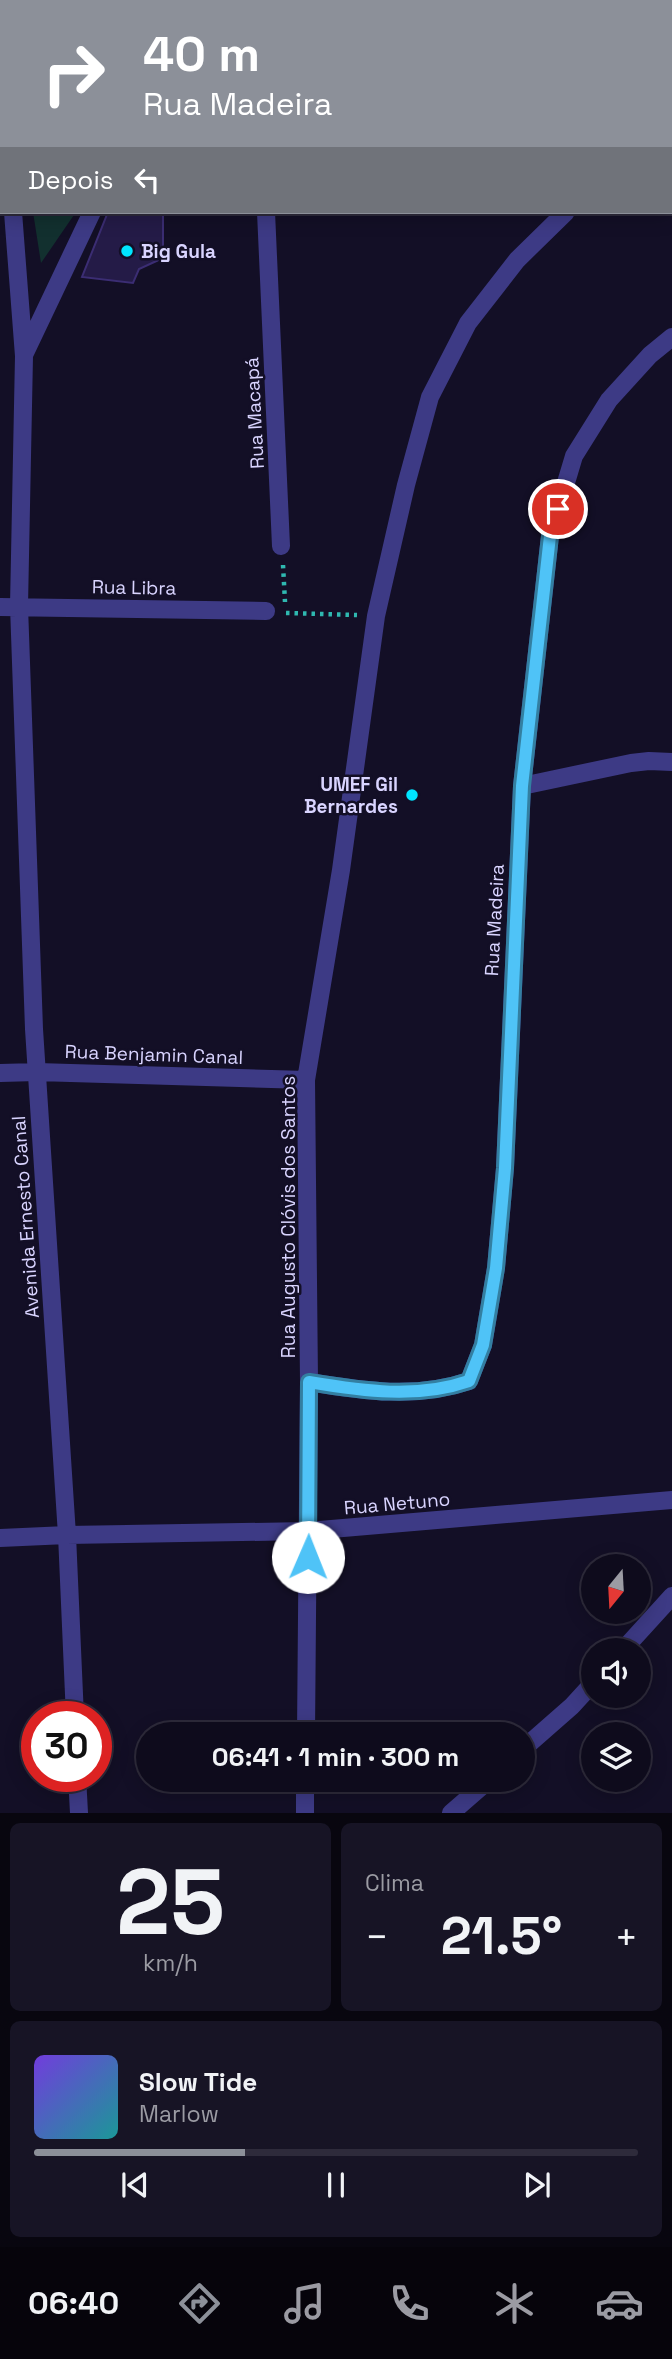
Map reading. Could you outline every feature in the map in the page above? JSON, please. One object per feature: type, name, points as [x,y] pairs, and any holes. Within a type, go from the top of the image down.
[{"type":"street","name":"Avenida Ernesto Canal","points":[[13,214],[24,356],[19,606],[37,1072],[67,1535],[74,1701]]},
{"type":"street","points":[[24,356],[91,214]]},
{"type":"street","name":"Rua Macapá","points":[[265,214],[281,546]]},
{"type":"street","name":"Rua Augusto Clóvis dos Santos","points":[[306,1722],[309,1382],[306,1080],[341,870],[376,616],[406,485],[430,397],[468,323],[517,260],[564,214]]},
{"type":"street","name":"Rua Madeira","points":[[309,1382],[364,1392],[444,1389],[469,1381],[483,1345],[495,1279],[505,1168],[522,786],[550,536],[574,456],[609,400],[650,355],[672,337]]},
{"type":"street","name":"Rua Libra","points":[[0,607],[266,611]]},
{"type":"street","points":[[522,786],[631,763],[672,762]]},
{"type":"street","name":"Rua Benjamin Canal","points":[[0,1073],[306,1080]]},
{"type":"street","name":"Rua Netuno","points":[[0,1538],[308,1531],[672,1500]]},
{"type":"street","points":[[634,1638],[672,1596]]},
{"type":"street","points":[[535,1738],[581,1696]]},
{"type":"street","points":[[78,1792],[79,1813]]},
{"type":"street","points":[[305,1792],[305,1813]]},
{"type":"street","points":[[451,1813],[475,1792]]},
{"type":"path","points":[[281,546],[286,613]]},
{"type":"path","points":[[266,611],[376,616]]},
{"type":"green space","points":[[33,214],[75,214],[41,263]]},
{"type":"building","name":"Big Gula","points":[[107,214],[163,214],[163,258],[139,269],[133,283],[82,277]]},
{"type":"place","name":"Big Gula","points":[[127,251]]},
{"type":"place","name":"UMEF Gil Bernardes","points":[[412,795]]},
{"type":"route","points":[[308,1557],[309,1382],[364,1392],[444,1389],[469,1381],[483,1345],[493,1300],[505,1168],[522,786],[550,536],[558,509]]}]
